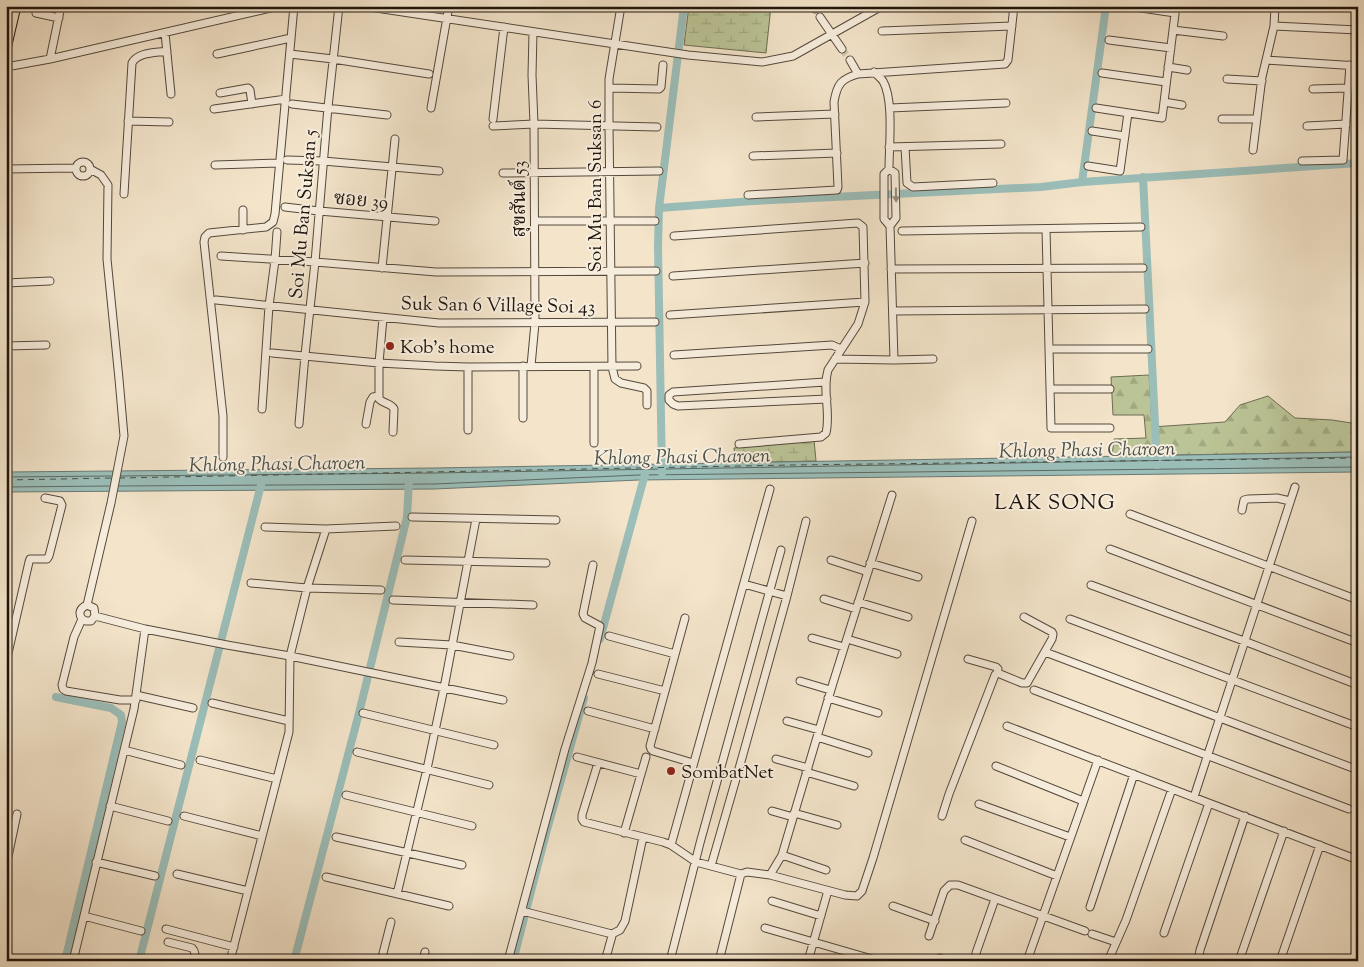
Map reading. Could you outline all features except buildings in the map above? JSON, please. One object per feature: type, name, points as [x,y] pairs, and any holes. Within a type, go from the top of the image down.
[{"type":"main road","points":[[6,49],[16,6]]},
{"type":"street","points":[[50,59],[61,6]]},
{"type":"street","points":[[6,67],[165,33],[249,10],[279,6]]},
{"type":"street","points":[[223,456],[223,416],[204,242],[205,237],[209,233],[266,227],[273,222],[289,102],[294,6]]},
{"type":"street","name":"Soi Mu Ban Suksan 5","points":[[299,424],[338,6]]},
{"type":"street","points":[[363,6],[673,53],[762,62],[793,56],[882,6]]},
{"type":"street","points":[[431,108],[449,6]]},
{"type":"street","name":"Soi Mu Ban Suksan 6","points":[[612,367],[609,88],[621,6]]},
{"type":"street","points":[[748,196],[836,191],[838,187],[834,102],[836,91],[841,82],[848,77],[874,72],[1006,64],[1014,6]]},
{"type":"street","points":[[1096,108],[1162,118],[1176,10],[1128,6]]},
{"type":"street","points":[[1253,150],[1262,81],[1274,26],[1275,6]]},
{"type":"street","points":[[36,13],[59,18]]},
{"type":"street","points":[[820,17],[842,49]]},
{"type":"street","points":[[882,31],[1012,26]]},
{"type":"street","points":[[1274,26],[1358,30]]},
{"type":"street","points":[[504,27],[493,122],[657,127]]},
{"type":"street","points":[[1173,30],[1223,36]]},
{"type":"street","name":"สุขสันต์ 53","points":[[523,418],[527,366],[534,323],[533,32]]},
{"type":"street","points":[[165,33],[171,94]]},
{"type":"street","points":[[217,54],[291,38]]},
{"type":"street","points":[[1109,40],[1171,48]]},
{"type":"street","points":[[124,194],[132,63],[134,58],[167,51]]},
{"type":"street","points":[[290,54],[429,74]]},
{"type":"street","points":[[850,60],[858,74]]},
{"type":"street","points":[[1266,60],[1354,66],[1348,88],[1342,160],[1302,161]]},
{"type":"street","points":[[609,88],[659,89],[661,87],[663,64]]},
{"type":"street","points":[[1168,68],[1187,70]]},
{"type":"street","points":[[874,72],[880,76],[885,86],[890,108],[889,172],[884,216],[884,219],[890,226]]},
{"type":"street","points":[[1102,73],[1166,82]]},
{"type":"street","points":[[1227,79],[1262,81]]},
{"type":"street","points":[[220,93],[248,88],[252,104]]},
{"type":"street","points":[[1313,89],[1348,88]]},
{"type":"street","points":[[214,109],[289,102],[387,115]]},
{"type":"street","points":[[1164,102],[1182,105]]},
{"type":"street","points":[[890,108],[1006,103]]},
{"type":"street","points":[[1088,166],[1120,171],[1128,113]]},
{"type":"street","points":[[756,117],[835,114]]},
{"type":"street","points":[[1222,119],[1257,119]]},
{"type":"street","points":[[128,120],[169,122]]},
{"type":"street","points":[[1307,126],[1346,124]]},
{"type":"street","points":[[1092,131],[1125,136]]},
{"type":"street","points":[[382,268],[395,139]]},
{"type":"street","points":[[889,147],[1000,144]]},
{"type":"street","points":[[905,147],[908,183],[913,187],[993,184]]},
{"type":"street","points":[[753,156],[837,153]]},
{"type":"street","points":[[287,160],[439,171]]},
{"type":"street","points":[[215,165],[280,164]]},
{"type":"street","points":[[6,169],[75,168],[81,176],[86,175],[90,170],[101,175],[108,185],[107,259],[124,436],[111,503],[87,605],[80,611],[82,619],[74,637],[62,685],[63,689],[120,700],[136,697],[193,708]]},
{"type":"street","points":[[502,173],[659,171]]},
{"type":"street","points":[[889,172],[896,218],[890,226],[894,360]]},
{"type":"street","name":"ซอย 39","points":[[285,207],[386,218],[434,221]]},
{"type":"street","points":[[242,210],[243,230]]},
{"type":"street","points":[[534,221],[655,221]]},
{"type":"street","points":[[674,236],[858,224],[863,227],[865,302],[858,324],[828,370],[825,382],[828,424],[826,433],[821,437],[738,444]]},
{"type":"street","points":[[902,231],[1141,227]]},
{"type":"street","points":[[1046,228],[1051,428],[1110,428]]},
{"type":"street","points":[[262,409],[276,232]]},
{"type":"street","points":[[222,256],[436,272],[656,271]]},
{"type":"street","points":[[673,276],[864,263]]},
{"type":"street","points":[[891,269],[1143,268]]},
{"type":"street","points":[[6,283],[50,281]]},
{"type":"street","name":"Suk San 6 Village Soi 43","points":[[216,300],[439,323],[655,322]]},
{"type":"street","points":[[670,315],[865,302]]},
{"type":"street","points":[[893,311],[1145,309]]},
{"type":"street","points":[[383,318],[379,363],[379,399],[383,403],[390,404],[394,409],[393,432]]},
{"type":"street","points":[[6,346],[46,345]]},
{"type":"street","points":[[674,355],[832,345],[841,349]]},
{"type":"street","points":[[1049,349],[1148,349]]},
{"type":"street","points":[[272,352],[379,363],[468,367],[636,366]]},
{"type":"street","points":[[835,359],[933,359]]},
{"type":"street","points":[[468,367],[468,430]]},
{"type":"street","points":[[594,367],[594,443]]},
{"type":"street","points":[[612,367],[615,379],[621,383],[644,388],[647,405]]},
{"type":"street","points":[[825,382],[673,392],[669,395],[672,404],[678,406],[826,399]]},
{"type":"street","points":[[1050,389],[1110,389]]},
{"type":"street","points":[[366,424],[370,402],[373,397],[379,396]]},
{"type":"street","points":[[1194,797],[1295,487]]},
{"type":"street","points":[[670,845],[770,489]]},
{"type":"street","points":[[770,875],[782,855],[829,694],[892,495]]},
{"type":"street","points":[[6,662],[30,559],[47,559],[49,556],[62,505],[60,501],[45,498]]},
{"type":"street","points":[[1242,510],[1244,500],[1248,499],[1277,498],[1290,501]]},
{"type":"street","points":[[1130,514],[1358,600]]},
{"type":"street","points":[[412,517],[556,520]]},
{"type":"street","points":[[398,894],[435,732],[476,519]]},
{"type":"street","points":[[710,866],[742,758],[806,521]]},
{"type":"street","points":[[598,763],[582,819],[587,824],[670,845],[696,862],[710,866],[741,874],[747,872],[770,875],[845,895],[857,896],[862,891],[873,858],[972,521]]},
{"type":"street","points":[[265,527],[326,529],[396,526]]},
{"type":"street","points":[[231,956],[289,732],[290,656],[307,588],[326,529]]},
{"type":"street","points":[[1110,549],[1358,642]]},
{"type":"street","points":[[670,961],[781,550]]},
{"type":"street","points":[[404,560],[546,563]]},
{"type":"street","points":[[832,560],[868,572]]},
{"type":"street","points":[[870,563],[918,577]]},
{"type":"street","points":[[509,957],[565,749],[592,663],[599,634],[600,626],[585,618],[583,614],[593,565]]},
{"type":"street","points":[[251,583],[307,588],[381,590]]},
{"type":"street","points":[[744,584],[787,596]]},
{"type":"street","points":[[1090,585],[1358,685]]},
{"type":"street","points":[[824,599],[908,617]]},
{"type":"street","points":[[393,600],[533,605]]},
{"type":"street","points":[[82,619],[91,621],[95,616],[94,608],[87,605]]},
{"type":"street","points":[[95,616],[217,643],[290,656],[503,700]]},
{"type":"street","points":[[997,673],[1027,683],[1052,639],[1052,632],[1024,617]]},
{"type":"street","points":[[685,618],[650,746],[653,751],[694,763]]},
{"type":"street","points":[[1070,619],[1231,681],[1358,727]]},
{"type":"street","points":[[73,961],[136,697],[146,628]]},
{"type":"street","points":[[609,636],[675,654]]},
{"type":"street","points":[[812,638],[844,647]]},
{"type":"street","points":[[847,639],[897,654]]},
{"type":"street","points":[[399,642],[452,645],[510,656]]},
{"type":"street","points":[[1045,652],[1358,770]]},
{"type":"street","points":[[942,816],[948,794],[998,669],[968,658]]},
{"type":"street","points":[[598,674],[665,691]]},
{"type":"street","points":[[800,681],[878,713]]},
{"type":"street","points":[[1034,690],[1349,809]]},
{"type":"street","points":[[212,703],[289,721]]},
{"type":"street","points":[[588,711],[655,729]]},
{"type":"street","points":[[363,714],[494,745]]},
{"type":"street","points":[[787,721],[868,752]]},
{"type":"street","points":[[1007,726],[1358,860]]},
{"type":"street","points":[[124,750],[181,765]]},
{"type":"street","points":[[357,752],[489,785]]},
{"type":"street","points":[[577,757],[641,774]]},
{"type":"street","points":[[624,833],[646,757]]},
{"type":"street","points":[[776,759],[854,786]]},
{"type":"street","points":[[200,760],[277,779]]},
{"type":"street","points":[[1027,961],[1098,760]]},
{"type":"street","points":[[996,766],[1083,801]]},
{"type":"street","points":[[1090,906],[1134,774]]},
{"type":"street","points":[[1108,961],[1126,920],[1172,789]]},
{"type":"street","points":[[346,795],[472,826]]},
{"type":"street","points":[[1164,933],[1209,803]]},
{"type":"street","points":[[979,804],[1070,837]]},
{"type":"street","points":[[110,806],[168,821]]},
{"type":"street","points":[[772,810],[837,825]]},
{"type":"street","points":[[6,866],[17,814]]},
{"type":"street","points":[[184,816],[262,836]]},
{"type":"street","points":[[1198,961],[1245,816]]},
{"type":"street","points":[[1239,961],[1284,831]]},
{"type":"street","points":[[336,837],[462,865]]},
{"type":"street","points":[[522,911],[612,934],[620,930],[625,922],[643,837]]},
{"type":"street","points":[[965,840],[1057,876]]},
{"type":"street","points":[[1280,961],[1320,845]]},
{"type":"street","points":[[782,855],[826,870]]},
{"type":"street","points":[[96,862],[155,876]]},
{"type":"street","points":[[177,874],[248,891]]},
{"type":"street","points":[[719,961],[741,874]]},
{"type":"street","points":[[326,877],[449,906]]},
{"type":"street","points":[[929,936],[944,891],[950,885],[958,885],[1116,942]]},
{"type":"street","points":[[808,961],[827,894]]},
{"type":"street","points":[[976,953],[996,899]]},
{"type":"street","points":[[772,901],[821,916]]},
{"type":"street","points":[[893,906],[935,922]]},
{"type":"street","points":[[84,916],[141,931]]},
{"type":"street","points":[[381,961],[391,922]]},
{"type":"street","points":[[765,928],[879,961]]},
{"type":"street","points":[[166,929],[234,947]]},
{"type":"street","points":[[605,961],[612,934]]},
{"type":"street","points":[[168,942],[192,948],[196,954],[194,961]]},
{"type":"street","points":[[423,961],[425,952]]},
{"type":"green space","points":[[689,6],[771,6],[766,53],[684,45]]},
{"type":"green space","points":[[1149,375],[1152,427],[1225,422],[1240,405],[1268,396],[1295,418],[1332,420],[1358,424],[1358,452],[1112,456],[1114,439],[1146,438],[1144,415],[1113,415],[1111,377]]},
{"type":"green space","points":[[814,440],[816,461],[736,463],[734,448]]},
{"type":"water","points":[[1358,452],[1358,472],[639,480],[434,489],[6,492],[6,472],[434,468]]},
{"type":"waterway","name":"Khlong Phasi Charoen","points":[[662,473],[659,208],[684,6]]},
{"type":"waterway","points":[[1082,182],[1106,6]]},
{"type":"waterway","points":[[659,208],[753,201],[1041,187],[1082,182],[1358,163]]},
{"type":"waterway","name":"Khlong Phasi Charoen","points":[[1143,177],[1157,465]]},
{"type":"waterway","name":"Khlong Phasi Charoen","points":[[600,639],[645,474]]},
{"type":"waterway","name":"Khlong Phasi Charoen","points":[[139,961],[262,481]]},
{"type":"waterway","points":[[294,961],[359,713],[407,517],[409,481]]},
{"type":"waterway","points":[[56,697],[111,708],[121,715],[122,722],[65,961]]},
{"type":"waterway","points":[[513,961],[584,698]]},
{"type":"ferry route","points":[[119,478],[792,465],[1358,458]]},
{"type":"ferry route","points":[[6,480],[113,478]]},
{"type":"tunnel","points":[[842,49],[850,60]]},
{"type":"place","name":"Kob's home","points":[[390,346]]},
{"type":"place","name":"SombatNet","points":[[671,771]]},
{"type":"district","name":"LAK SONG","points":[[1055,502]]}]
